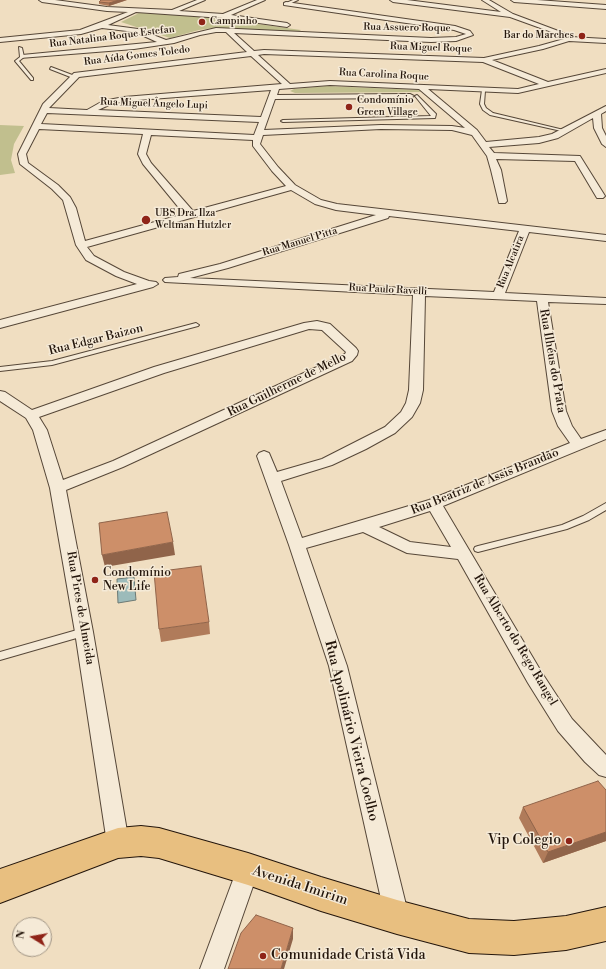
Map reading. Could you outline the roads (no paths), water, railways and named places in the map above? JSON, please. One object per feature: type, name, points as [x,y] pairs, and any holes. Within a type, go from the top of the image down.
[{"type":"main road","name":"Avenida Imirim","points":[[0,886],[118,843],[141,841],[159,843],[248,869],[321,894],[397,917],[469,936],[482,938],[514,938],[566,933],[606,924]]},
{"type":"street","points":[[42,0],[107,9],[224,16],[356,37]]},
{"type":"street","points":[[97,0],[94,4],[108,6],[124,2]]},
{"type":"street","points":[[172,12],[202,0]]},
{"type":"street","points":[[224,16],[262,0]]},
{"type":"street","points":[[393,0],[511,15]]},
{"type":"street","points":[[485,0],[511,15],[558,33],[569,39]]},
{"type":"street","points":[[514,0],[606,6]]},
{"type":"street","name":"Rua Assuero Roque","points":[[227,30],[444,40],[470,35],[470,33],[456,28],[286,4]]},
{"type":"street","points":[[0,40],[81,32],[136,11]]},
{"type":"street","points":[[100,26],[136,30],[165,42]]},
{"type":"street","points":[[227,30],[288,86]]},
{"type":"street","name":"Rua Natalina Roque Estefan","points":[[22,57],[165,42],[208,31],[227,30]]},
{"type":"street","name":"Rua Miguel Roque","points":[[252,53],[286,52],[484,60],[541,48],[569,39],[606,41]]},
{"type":"street","name":"Rua Aída Gomes Toledo","points":[[149,285],[90,258],[80,245],[72,208],[67,199],[55,187],[24,164],[22,154],[46,106],[74,77],[85,72],[252,53]]},
{"type":"street","points":[[484,60],[549,85]]},
{"type":"street","name":"Rua Carolina Roque","points":[[88,112],[106,103],[109,97],[113,95],[141,92],[160,96],[336,83],[483,91],[518,91],[606,71]]},
{"type":"street","points":[[276,87],[256,144],[292,186],[318,202],[336,207],[392,214]]},
{"type":"street","points":[[422,87],[475,133],[485,145],[496,170],[502,201]]},
{"type":"street","points":[[273,97],[431,96]]},
{"type":"street","name":"Rua Miguel Ângelo Lupi","points":[[43,110],[264,120]]},
{"type":"street","points":[[485,145],[539,140],[555,136],[603,110]]},
{"type":"street","points":[[603,110],[597,123],[606,144]]},
{"type":"street","points":[[35,126],[148,132],[258,135],[387,127],[452,128],[475,133]]},
{"type":"street","points":[[148,132],[142,154],[147,164],[190,214]]},
{"type":"street","points":[[491,156],[576,158],[579,160],[600,196]]},
{"type":"street","points":[[80,245],[292,186]]},
{"type":"street","name":"Rua Manuel Pitta","points":[[0,324],[224,266],[392,214],[606,238]]},
{"type":"street","name":"Rua Alcatira","points":[[498,296],[525,228]]},
{"type":"street","name":"Rua Paulo Ravelli","points":[[169,280],[606,301]]},
{"type":"street","points":[[273,478],[327,462],[390,430],[407,414],[413,403],[416,390],[418,291]]},
{"type":"street","name":"Rua Ilhéus do Prata","points":[[542,297],[559,411],[565,426],[578,445]]},
{"type":"street","name":"Rua Guilherme de Mello","points":[[31,415],[159,370],[308,326],[317,325],[326,328],[352,351],[348,358],[118,464],[58,488]]},
{"type":"street","name":"Rua Pires de Almeida","points":[[0,395],[31,415],[40,430],[58,488],[84,632],[118,843]]},
{"type":"street","name":"Rua Beatriz de Assis Brandão","points":[[297,545],[434,504],[606,434]]},
{"type":"street","name":"Rua Apolinário Vieira Coelho","points":[[264,456],[297,545],[338,666],[397,917]]},
{"type":"street","name":"Rua Alberto do Rego Rangel","points":[[434,504],[471,552],[535,678],[565,725],[592,756],[606,768]]},
{"type":"street","points":[[364,526],[407,547],[438,552],[471,552]]},
{"type":"street","points":[[212,969],[248,869]]},
{"type":"lane","points":[[286,4],[296,0]]},
{"type":"lane","points":[[20,48],[22,57],[17,61],[32,79]]},
{"type":"lane","points":[[51,68],[74,77]]},
{"type":"lane","points":[[483,91],[482,104],[484,109],[492,114],[566,131]]},
{"type":"lane","points":[[283,121],[433,117],[434,115],[417,96]]},
{"type":"lane","name":"Rua Edgar Baizon","points":[[0,369],[52,363],[196,325]]},
{"type":"lane","points":[[471,552],[564,526],[586,518],[606,506]]},
{"type":"lane","points":[[0,656],[84,632]]},
{"type":"water","points":[[134,577],[136,600],[118,603],[117,579]]},
{"type":"place","name":"Campinho","points":[[202,22]]},
{"type":"place","name":"Bar do Marches","points":[[582,36]]},
{"type":"place","name":"Condomínio Green Village","points":[[349,107]]},
{"type":"place","name":"UBS Dra. Ilza Weltman Hutzler","points":[[146,220]]},
{"type":"place","name":"Condomínio New Life","points":[[95,580]]},
{"type":"place","name":"Vip Colegio","points":[[569,841]]},
{"type":"place","name":"Comunidade Cristã Vida","points":[[263,956]]}]
